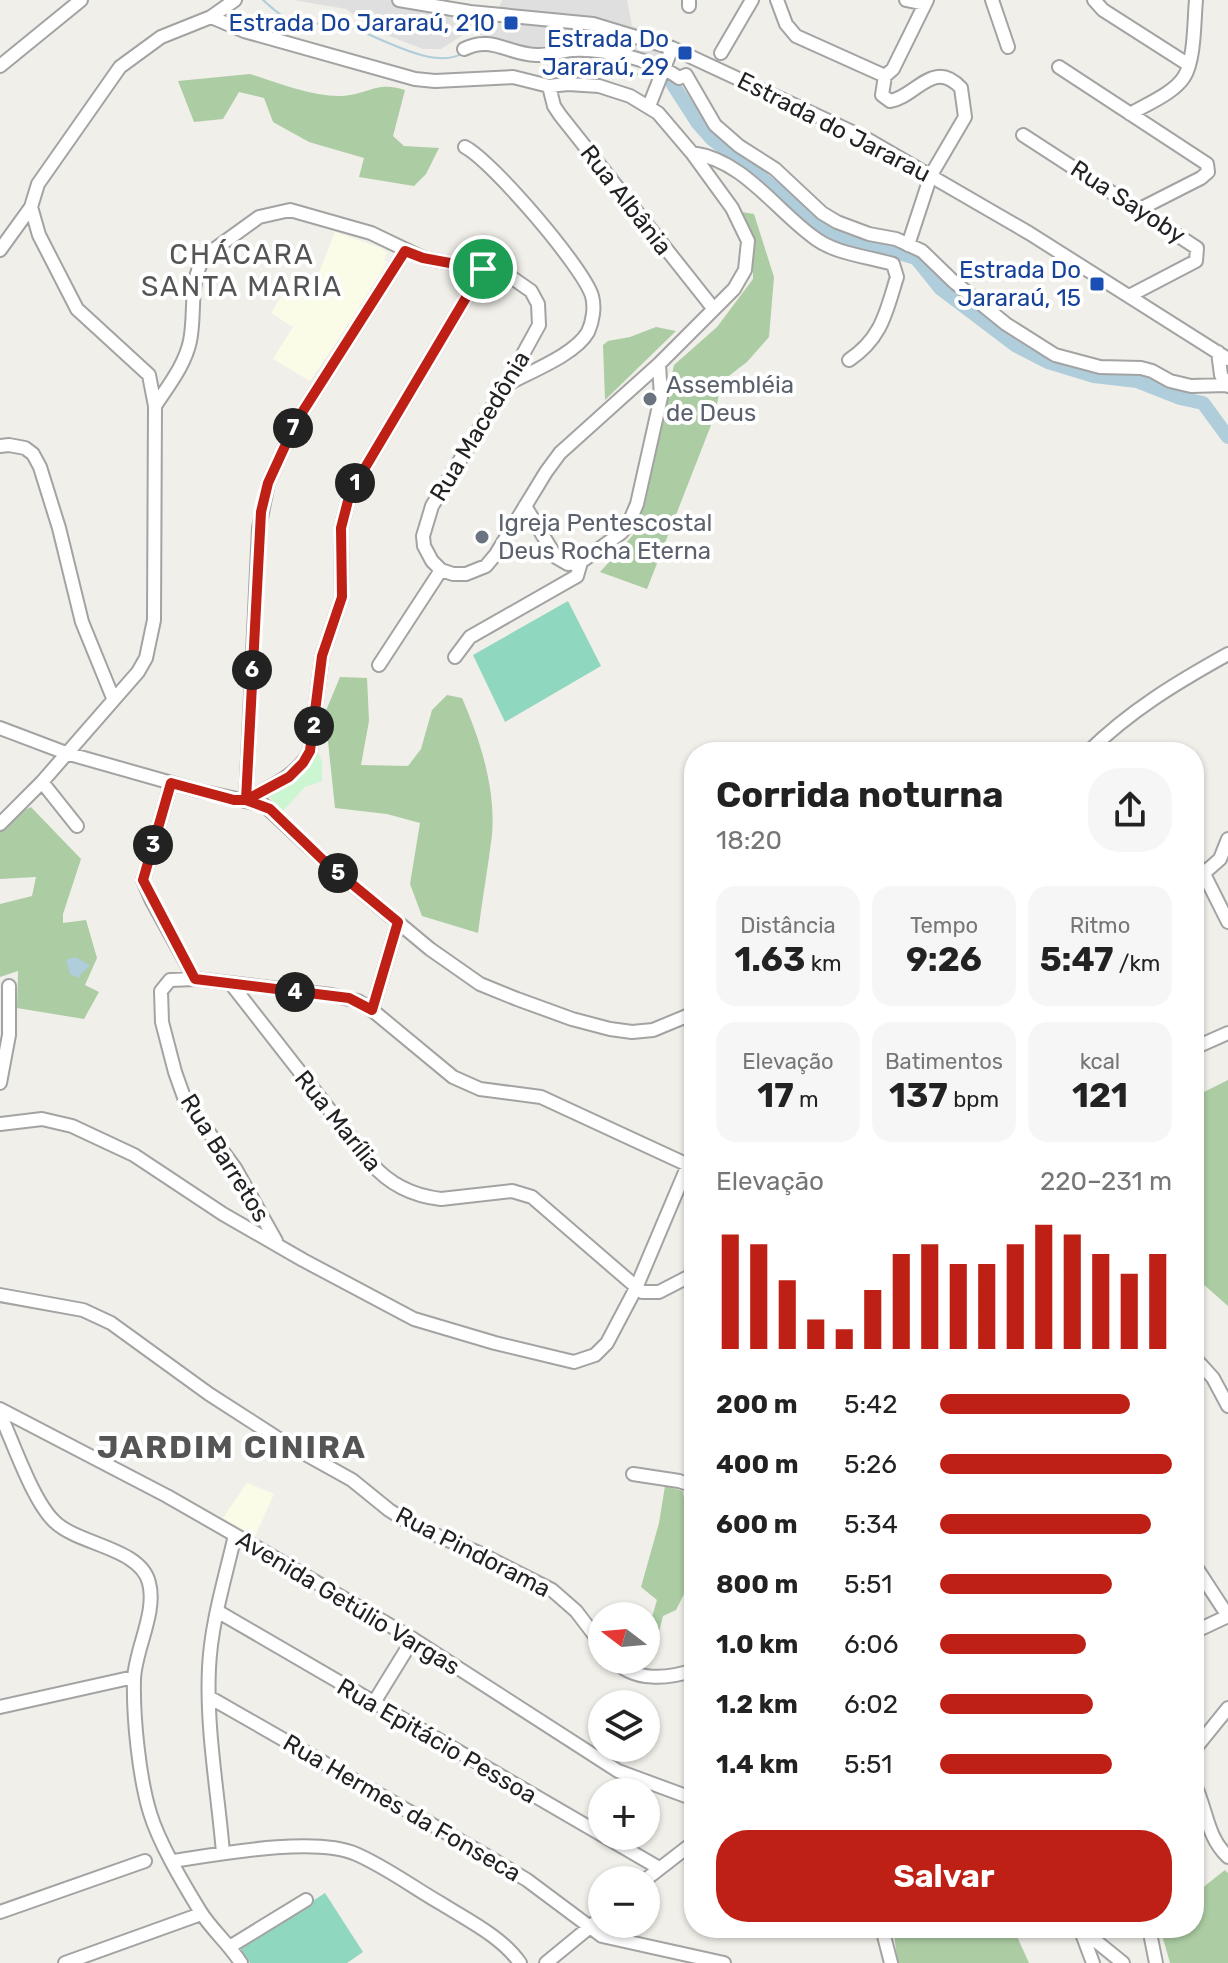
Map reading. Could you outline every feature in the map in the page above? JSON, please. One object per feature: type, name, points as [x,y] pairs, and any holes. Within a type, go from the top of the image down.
[{"type":"street","points":[[0,66],[81,0]]},
{"type":"street","points":[[0,250],[31,207],[38,184],[120,67],[161,37],[211,17],[235,0]]},
{"type":"street","name":"Estrada do Jararau","points":[[399,0],[593,24],[672,48],[841,126],[931,175],[1223,355]]},
{"type":"street","points":[[501,15],[506,0]]},
{"type":"street","points":[[721,53],[752,0]]},
{"type":"street","points":[[777,0],[786,24],[796,36],[885,76]]},
{"type":"street","points":[[906,0],[926,2],[893,69],[885,76],[882,95],[890,101],[898,99],[930,77],[946,78],[961,88],[965,117],[931,175],[908,245]]},
{"type":"street","points":[[992,0],[1008,47]]},
{"type":"street","points":[[1130,114],[1181,81],[1189,65],[1196,0]]},
{"type":"street","points":[[1102,3],[1189,65]]},
{"type":"street","points":[[211,17],[259,36],[415,79],[435,81],[513,77],[549,86],[599,86],[630,96],[649,106],[692,153],[732,208],[748,241],[741,280],[659,364],[560,453],[486,566],[466,574],[441,570],[379,665]]},
{"type":"street","points":[[464,49],[484,42],[533,55],[570,50],[601,51],[637,58],[679,78],[686,75],[715,125],[783,176],[822,213],[869,234],[922,251],[1006,324],[1055,355],[1100,367],[1141,368],[1170,381],[1191,386],[1227,385],[1221,375],[1223,355]]},
{"type":"street","points":[[649,106],[672,48]]},
{"type":"street","points":[[1059,67],[1203,159],[1208,168],[1201,178],[1140,209]]},
{"type":"street","name":"Rua Albânia","points":[[549,86],[554,106],[560,115],[713,308]]},
{"type":"street","name":"Rua Sayoby","points":[[1023,135],[1140,209],[1199,251],[1196,261],[1129,296]]},
{"type":"street","points":[[465,147],[479,155],[524,203],[575,268],[593,300],[592,321],[582,341],[506,385]]},
{"type":"street","points":[[692,153],[710,155],[725,164],[771,198],[812,237],[827,245],[896,267],[897,277],[877,335],[864,350],[849,360]]},
{"type":"street","points":[[0,824],[42,782],[138,672],[146,658],[154,620],[155,406],[149,375],[77,309],[39,235],[31,207]]},
{"type":"street","name":"Rua Macedônia","points":[[155,406],[179,368],[189,345],[194,281],[201,262],[259,217],[280,210],[303,211],[371,233],[423,258],[511,277],[531,291],[540,313],[539,325],[432,506],[425,524],[424,546],[441,570]]},
{"type":"street","points":[[246,800],[259,528],[268,483],[296,422],[405,251]]},
{"type":"street","points":[[246,800],[289,777],[310,751],[322,656],[342,597],[341,528],[350,493],[483,269]]},
{"type":"street","points":[[529,346],[543,365]]},
{"type":"street","points":[[525,506],[556,557],[568,564],[581,562],[621,533],[633,515],[661,397],[659,364]]},
{"type":"street","points":[[0,446],[25,448],[33,454],[40,467],[82,622],[113,698]]},
{"type":"street","points":[[455,657],[470,637],[577,576],[581,562]]},
{"type":"street","points":[[1100,742],[1147,701],[1228,654]]},
{"type":"street","points":[[0,728],[66,753],[270,809],[323,860],[430,949],[480,984],[572,1019],[632,1032],[653,1030],[684,1017]]},
{"type":"street","points":[[42,782],[77,826]]},
{"type":"street","points":[[171,783],[143,880],[195,979]]},
{"type":"street","points":[[1204,868],[1220,859],[1228,839]]},
{"type":"street","points":[[1204,883],[1228,922]]},
{"type":"street","points":[[372,1010],[398,922]]},
{"type":"street","name":"Rua Barretos","points":[[277,1243],[235,1168],[185,1100],[162,1022],[159,999],[170,980],[195,979],[349,998],[372,1010],[466,1085],[541,1097],[684,1159]]},
{"type":"street","name":"Rua Marília","points":[[232,985],[380,1174],[392,1183],[430,1198],[512,1191],[532,1197],[636,1288]]},
{"type":"street","points":[[0,1083],[9,1035],[9,986]]},
{"type":"street","points":[[1204,1044],[1228,1033]]},
{"type":"street","points":[[0,1124],[42,1119],[72,1126],[134,1155],[223,1214],[414,1319],[561,1361],[582,1361],[595,1355],[607,1343],[636,1288],[684,1178]]},
{"type":"street","points":[[636,1288],[649,1294],[684,1279]]},
{"type":"street","name":"Rua Pindorama","points":[[0,1295],[83,1310],[111,1323],[209,1394],[282,1441],[352,1480],[402,1518],[552,1590],[576,1611],[588,1627]]},
{"type":"street","points":[[1204,1368],[1228,1406]]},
{"type":"street","points":[[0,1412],[43,1509],[56,1523],[130,1559],[143,1570],[149,1583],[150,1598],[134,1677],[145,1791],[156,1830],[201,1914],[231,1946],[241,1963]]},
{"type":"street","name":"Avenida Getúlio Vargas","points":[[0,1412],[167,1496],[235,1535],[413,1639],[609,1766],[684,1795]]},
{"type":"street","points":[[633,1474],[684,1483]]},
{"type":"street","points":[[223,1853],[209,1667],[217,1611],[235,1535]]},
{"type":"street","points":[[1204,1579],[1228,1616],[1204,1627]]},
{"type":"street","name":"Rua Epitácio Pessoa","points":[[217,1611],[656,1866]]},
{"type":"street","points":[[373,1704],[413,1639]]},
{"type":"street","points":[[637,1674],[655,1678],[684,1674]]},
{"type":"street","points":[[0,1707],[134,1677]]},
{"type":"street","name":"Rua Hermes da Fonseca","points":[[209,1697],[527,1880],[588,1926]]},
{"type":"street","points":[[1204,1738],[1228,1708]]},
{"type":"street","points":[[1204,1816],[1217,1847],[1228,1857]]},
{"type":"street","points":[[173,1861],[223,1853],[336,1847],[358,1854],[473,1923],[501,1942],[520,1963]]},
{"type":"street","points":[[660,1867],[684,1849]]},
{"type":"street","points":[[0,1912],[145,1861]]},
{"type":"street","points":[[231,1946],[306,1900]]},
{"type":"street","points":[[65,1963],[201,1914]]},
{"type":"street","points":[[546,1963],[588,1930]]},
{"type":"street","name":"Rua Hermes da Fonseca","points":[[609,1938],[724,1963]]},
{"type":"street","points":[[885,1938],[891,1963]]},
{"type":"street","points":[[1084,1938],[1093,1963]]},
{"type":"street","points":[[1092,1938],[1123,1963]]},
{"type":"street","points":[[1151,1938],[1156,1963]]},
{"type":"shaded area","points":[[293,0],[404,0],[498,9],[502,0],[627,0],[632,26],[670,40],[662,60],[601,43],[534,52],[469,31],[441,49],[423,49],[376,31],[346,9]]},
{"type":"shaded area","points":[[335,232],[381,248],[387,253],[384,260],[390,264],[310,381],[273,359],[293,327],[271,313],[292,278],[313,288]]},
{"type":"shaded area","points":[[247,1483],[274,1494],[255,1536],[223,1518]]},
{"type":"green space","points":[[250,74],[296,89],[331,96],[387,87],[405,90],[393,136],[404,146],[439,148],[426,174],[414,186],[359,177],[364,158],[309,142],[273,122],[264,98],[239,92],[223,119],[194,122],[178,81]]},
{"type":"green space","points":[[742,212],[754,214],[774,277],[769,337],[747,362],[721,382],[715,415],[647,589],[600,572],[633,535],[647,488],[674,365],[717,327],[753,279],[753,245]]},
{"type":"green space","points":[[656,327],[676,331],[605,400],[603,345]]},
{"type":"green space","points":[[568,601],[601,666],[505,722],[473,655]]},
{"type":"green space","points":[[340,677],[367,678],[369,721],[361,765],[408,766],[421,749],[432,710],[447,695],[462,698],[480,747],[492,800],[492,835],[478,933],[422,916],[410,884],[420,823],[387,814],[335,808],[325,713]]},
{"type":"green space","points":[[316,749],[322,761],[322,781],[305,787],[282,812],[270,798],[270,792],[298,775]]},
{"type":"green space","points":[[31,807],[81,859],[63,914],[63,923],[86,920],[97,958],[85,985],[99,992],[84,1019],[17,1008],[18,971],[0,977],[0,904],[32,896],[36,877],[0,879],[0,830],[14,815]]},
{"type":"green space","points":[[1228,1080],[1228,1306],[1204,1285],[1204,1092]]},
{"type":"green space","points":[[665,1486],[683,1491],[684,1594],[676,1610],[663,1616],[660,1628],[660,1602],[641,1587],[659,1523]]},
{"type":"green space","points":[[1225,1870],[1228,1873],[1228,1963],[1170,1963],[1163,1938],[1204,1938],[1204,1887]]},
{"type":"green space","points":[[325,1893],[363,1952],[347,1963],[250,1963],[240,1948]]},
{"type":"green space","points":[[894,1938],[1018,1938],[1029,1963],[898,1963]]},
{"type":"water","points":[[75,957],[90,965],[78,978],[70,974],[66,960]]},
{"type":"waterway","points":[[263,0],[294,22],[344,25],[404,50],[436,58],[451,58],[463,53]]},
{"type":"waterway","points":[[529,60],[596,66],[652,77]]},
{"type":"waterway","points":[[672,83],[712,139],[821,225],[843,237],[916,258],[941,289],[1015,345],[1048,362],[1094,376],[1137,381],[1180,398],[1203,403],[1228,437]]},
{"type":"place","name":"Estrada Do Jararaú, 210","points":[[511,23]]},
{"type":"place","name":"Estrada Do Jararaú, 29","points":[[685,53]]},
{"type":"place","name":"Estrada Do Jararaú, 15","points":[[1097,284]]},
{"type":"place","name":"Assembléia de Deus","points":[[650,399]]},
{"type":"place","name":"Igreja Pentescostal Deus Rocha Eterna","points":[[482,537]]},
{"type":"district","name":"CHÁCARA SANTA MARIA","points":[[242,270]]},
{"type":"district","name":"JARDIM CINIRA","points":[[232,1447]]},
{"type":"route","points":[[483,269],[350,493],[341,528],[342,597],[322,656],[310,751],[303,763],[289,777],[246,800],[234,800],[171,783],[143,880],[195,979],[349,998],[372,1010],[398,922],[323,860],[270,809],[246,800],[261,512],[268,483],[296,422],[405,251],[423,258],[483,269]]}]
